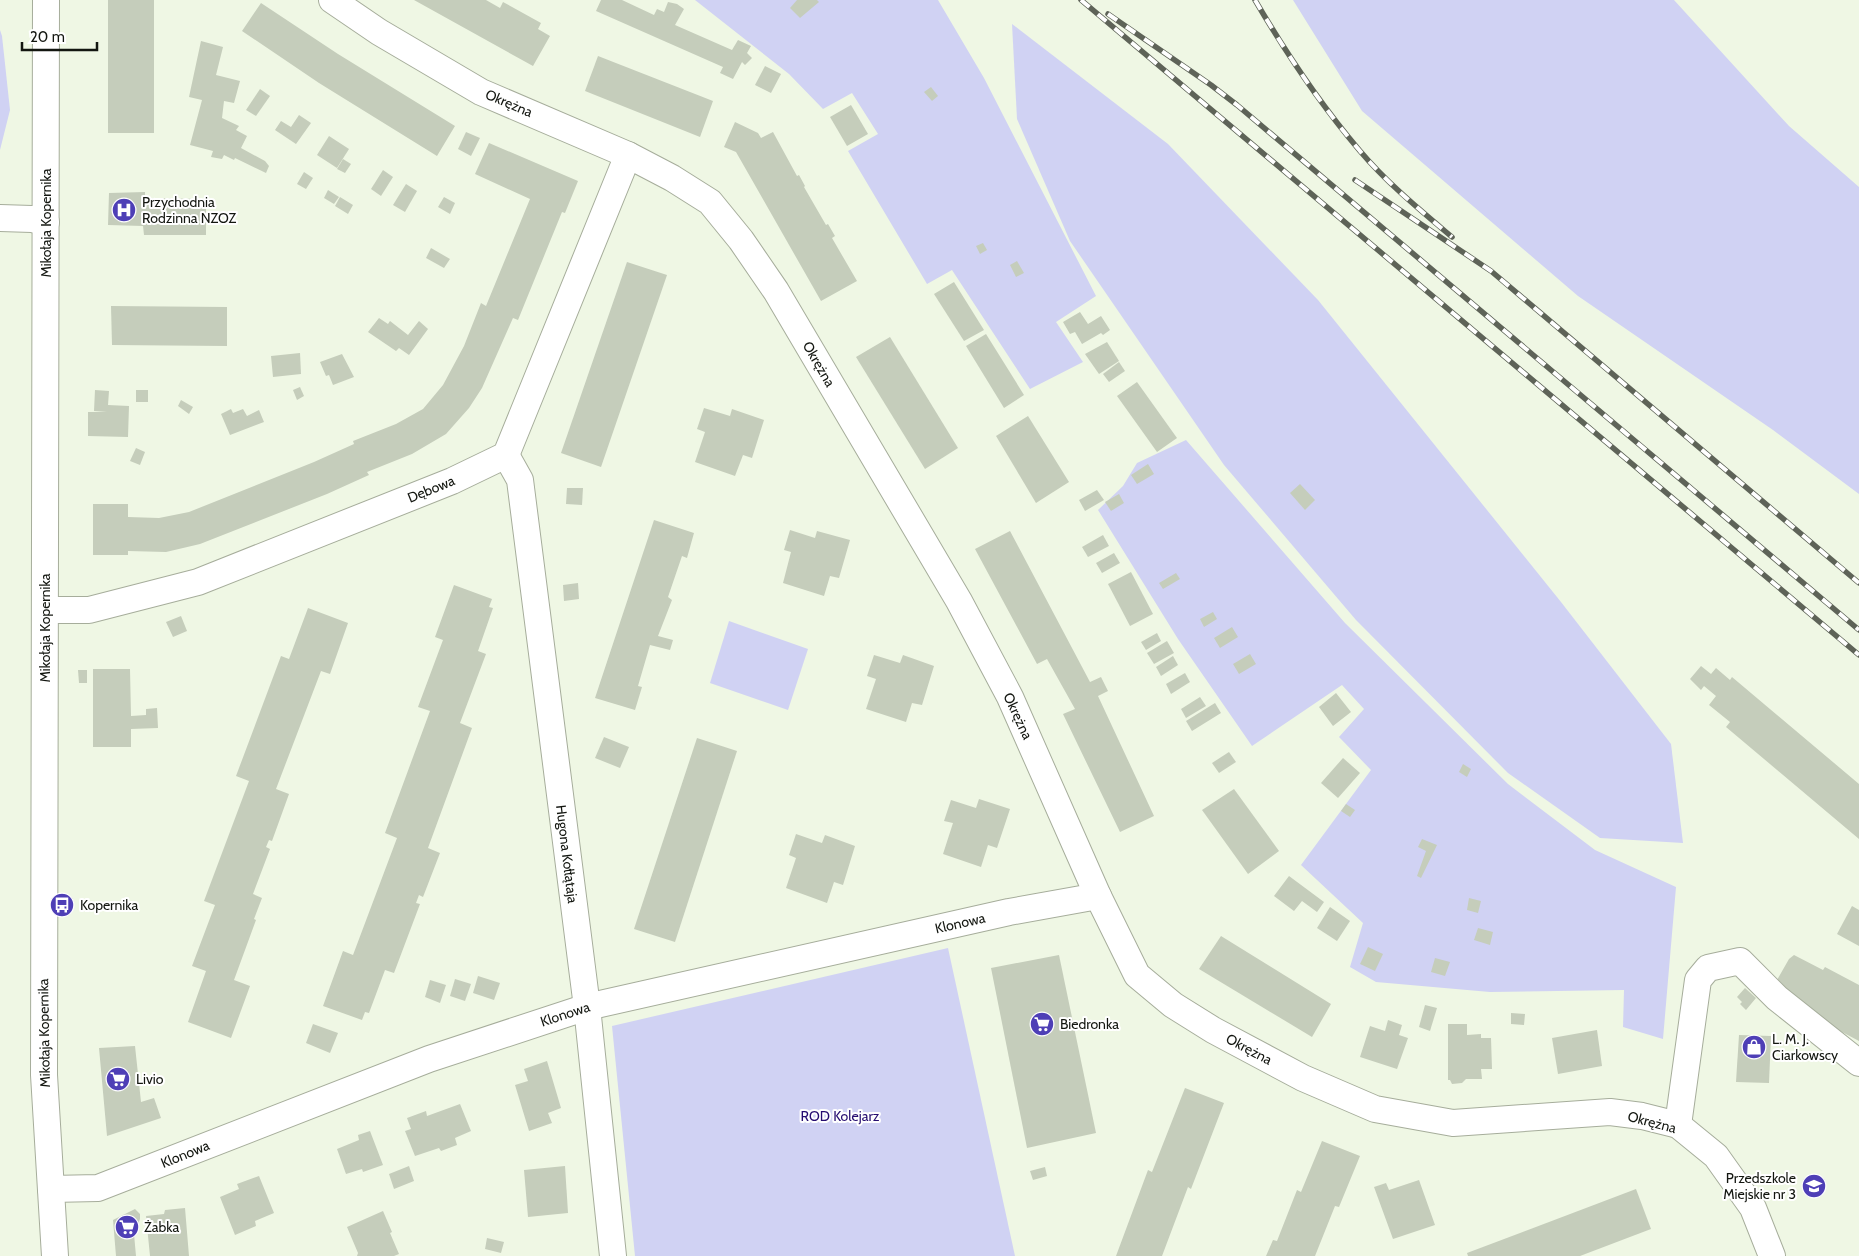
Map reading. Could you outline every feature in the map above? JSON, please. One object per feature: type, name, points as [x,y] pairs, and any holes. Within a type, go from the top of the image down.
[{"type":"street","name":"Mikołaja Kopernika","points":[[46,0],[44,1075],[56,1256]]},
{"type":"street","name":"Okrężna","points":[[332,0],[379,32],[481,92],[628,155],[672,178],[710,202],[741,240],[776,291],[959,601],[1005,688],[1098,896],[1137,975],[1173,1005],[1213,1030],[1303,1078],[1375,1109],[1453,1123],[1610,1112],[1642,1116],[1678,1125],[1716,1156],[1753,1208],[1772,1256]]},
{"type":"street","points":[[506,455],[628,155]]},
{"type":"street","points":[[0,218],[32,219],[46,222]]},
{"type":"street","name":"Dębowa","points":[[45,610],[89,610],[198,582],[452,482],[506,455]]},
{"type":"street","name":"Hugona Kołłątaja","points":[[506,455],[520,480],[587,1007],[613,1256]]},
{"type":"street","name":"Klonowa","points":[[51,1189],[98,1188],[429,1060],[587,1007],[1009,912],[1098,896]]},
{"type":"street","points":[[1678,1125],[1698,980],[1708,968],[1740,961],[1777,998],[1859,1063]]},
{"type":"green space","points":[[695,0],[938,0],[984,78],[1096,296],[1056,322],[1083,362],[1030,389],[952,270],[927,284],[848,151],[878,134],[852,93],[823,109],[789,74]]},
{"type":"green space","points":[[1293,0],[1674,0],[1789,126],[1859,187],[1859,494],[1773,430],[1578,296],[1362,111]]},
{"type":"green space","points":[[1012,24],[1168,144],[1318,300],[1561,602],[1671,744],[1683,843],[1600,838],[1508,773],[1356,620],[1224,465],[1070,241],[1017,119]]},
{"type":"green space","points":[[0,30],[10,110],[0,150]]},
{"type":"green space","points":[[1186,440],[1345,623],[1508,784],[1595,850],[1676,887],[1663,1039],[1623,1027],[1624,990],[1490,992],[1376,982],[1350,967],[1363,923],[1301,865],[1371,770],[1339,737],[1364,709],[1342,685],[1252,746],[1178,639],[1098,510],[1123,486],[1137,463]]},
{"type":"green space","points":[[729,621],[808,649],[788,710],[710,683]]},
{"type":"green space","name":"ROD Kolejarz","points":[[948,948],[1015,1256],[635,1256],[612,1026]]},
{"type":"building","points":[[108,0],[154,0],[154,133],[108,133]]},
{"type":"building","points":[[414,0],[486,0],[500,8],[503,2],[541,23],[538,29],[550,36],[533,66]]},
{"type":"building","points":[[601,0],[622,0],[654,15],[657,9],[664,12],[668,2],[677,4],[684,9],[675,25],[732,50],[738,40],[751,46],[747,53],[752,58],[745,65],[742,62],[733,79],[720,73],[723,67],[596,11]]},
{"type":"building","points":[[797,0],[817,0],[819,2],[800,18],[790,8]]},
{"type":"building","points":[[261,3],[338,54],[455,126],[437,156],[319,83],[242,31]]},
{"type":"building","points":[[201,41],[223,47],[216,75],[240,81],[234,103],[224,101],[222,118],[239,126],[236,130],[247,136],[241,148],[265,161],[269,166],[266,173],[235,158],[234,160],[224,155],[222,159],[211,157],[213,151],[190,145],[202,100],[189,97]]},
{"type":"building","points":[[598,56],[713,101],[700,137],[585,91]]},
{"type":"building","points":[[765,66],[781,74],[771,93],[755,85]]},
{"type":"building","points":[[931,87],[938,96],[932,101],[924,92]]},
{"type":"building","points":[[260,89],[270,96],[256,116],[246,110]]},
{"type":"building","points":[[851,105],[868,134],[847,146],[830,117]]},
{"type":"building","points":[[299,115],[311,123],[296,144],[275,130],[281,121],[291,127]]},
{"type":"building","points":[[735,122],[758,133],[761,138],[773,132],[826,225],[828,224],[835,236],[832,238],[857,281],[821,301],[736,152],[724,147]]},
{"type":"building","points":[[466,132],[480,138],[471,156],[458,149]]},
{"type":"building","points":[[329,136],[349,149],[337,168],[317,155]]},
{"type":"building","points":[[489,143],[578,181],[565,213],[562,212],[518,320],[513,318],[482,388],[469,408],[446,434],[412,454],[367,472],[369,475],[327,494],[200,544],[166,552],[128,551],[128,555],[93,555],[93,504],[128,504],[128,517],[159,518],[189,512],[314,462],[354,444],[353,441],[396,424],[423,409],[443,385],[464,346],[481,303],[486,306],[530,199],[475,174]]},
{"type":"building","points":[[343,159],[351,164],[345,173],[337,169]]},
{"type":"building","points":[[383,170],[393,177],[381,196],[371,189]]},
{"type":"building","points":[[304,172],[313,178],[306,189],[297,184]]},
{"type":"building","points":[[406,184],[417,191],[405,212],[393,205]]},
{"type":"building","points":[[328,190],[339,197],[334,204],[324,198]]},
{"type":"building","points":[[145,192],[145,198],[206,199],[206,235],[144,235],[143,226],[108,225],[109,193]]},
{"type":"building","points":[[340,197],[353,205],[348,214],[335,206]]},
{"type":"building","points":[[444,197],[455,203],[450,214],[438,207]]},
{"type":"building","points":[[983,243],[987,250],[980,254],[976,246]]},
{"type":"building","points":[[431,248],[450,259],[444,268],[426,258]]},
{"type":"building","points":[[1017,261],[1024,273],[1016,277],[1010,265]]},
{"type":"building","points":[[627,262],[667,275],[601,467],[561,453]]},
{"type":"building","points":[[954,282],[984,330],[964,341],[934,294]]},
{"type":"building","points":[[111,306],[227,307],[227,346],[112,345]]},
{"type":"building","points":[[1080,312],[1088,324],[1101,316],[1110,330],[1082,344],[1075,332],[1070,334],[1063,322]]},
{"type":"building","points":[[379,318],[388,324],[390,321],[408,335],[419,321],[428,329],[409,355],[399,348],[396,351],[368,332]]},
{"type":"building","points":[[986,334],[1024,395],[1004,408],[966,346]]},
{"type":"building","points":[[890,337],[958,448],[925,469],[856,357]]},
{"type":"building","points":[[1107,342],[1119,361],[1099,374],[1085,354]]},
{"type":"building","points":[[300,353],[301,374],[273,377],[271,356]]},
{"type":"building","points":[[342,354],[354,377],[333,385],[329,375],[326,376],[320,362]]},
{"type":"building","points":[[1119,362],[1125,371],[1109,382],[1103,374]]},
{"type":"building","points":[[1137,382],[1177,438],[1157,452],[1117,396]]},
{"type":"building","points":[[300,387],[304,396],[297,400],[293,390]]},
{"type":"building","points":[[95,390],[109,391],[108,405],[129,406],[128,437],[88,436],[88,412],[107,412],[94,411]]},
{"type":"building","points":[[136,390],[148,390],[148,402],[136,402]]},
{"type":"building","points":[[181,400],[193,407],[189,414],[178,406]]},
{"type":"building","points":[[704,408],[730,416],[732,409],[764,420],[752,458],[743,455],[735,476],[695,462],[705,432],[697,429]]},
{"type":"building","points":[[231,409],[233,413],[243,409],[247,416],[259,410],[264,422],[230,435],[221,414]]},
{"type":"building","points":[[1028,416],[1069,482],[1036,503],[996,436]]},
{"type":"building","points":[[136,448],[145,452],[140,465],[130,461]]},
{"type":"building","points":[[1148,464],[1154,474],[1137,484],[1131,475]]},
{"type":"building","points":[[1300,484],[1315,500],[1305,510],[1290,493]]},
{"type":"building","points":[[567,488],[583,488],[582,505],[566,504]]},
{"type":"building","points":[[1097,490],[1104,500],[1085,511],[1079,500]]},
{"type":"building","points":[[1119,494],[1124,503],[1111,511],[1105,502]]},
{"type":"building","points":[[654,520],[694,533],[687,558],[682,556],[668,597],[672,600],[658,636],[673,640],[670,650],[650,645],[638,686],[642,687],[635,710],[595,698]]},
{"type":"building","points":[[790,530],[815,538],[817,531],[850,540],[839,578],[830,576],[824,596],[783,583],[791,552],[784,550]]},
{"type":"building","points":[[1010,531],[1090,682],[1101,677],[1108,691],[1098,696],[1154,816],[1120,832],[1063,714],[1075,709],[1047,659],[1037,664],[975,549]]},
{"type":"building","points":[[1103,535],[1109,546],[1088,557],[1082,547]]},
{"type":"building","points":[[1114,553],[1120,563],[1102,573],[1096,563]]},
{"type":"building","points":[[1131,572],[1153,614],[1130,626],[1108,584]]},
{"type":"building","points":[[1176,573],[1180,579],[1163,589],[1159,583]]},
{"type":"building","points":[[578,583],[579,599],[564,601],[563,585]]},
{"type":"building","points":[[454,585],[492,599],[489,607],[493,608],[478,651],[486,654],[460,723],[472,728],[428,848],[440,853],[423,897],[419,895],[416,903],[420,904],[394,973],[385,970],[369,1013],[365,1012],[362,1020],[323,1006],[343,951],[353,955],[397,838],[385,833],[430,711],[418,707],[443,640],[435,637]]},
{"type":"building","points":[[308,608],[348,623],[330,674],[321,671],[276,789],[289,794],[272,841],[269,840],[266,847],[270,849],[253,894],[262,898],[234,980],[250,986],[231,1038],[188,1022],[206,971],[192,966],[215,905],[204,901],[249,781],[236,776],[281,656],[289,659]]},
{"type":"building","points":[[1213,612],[1217,619],[1204,627],[1200,619]]},
{"type":"building","points":[[181,616],[187,631],[173,637],[166,622]]},
{"type":"building","points":[[1232,627],[1238,637],[1220,648],[1214,638]]},
{"type":"building","points":[[1157,633],[1161,641],[1146,650],[1141,642]]},
{"type":"building","points":[[1167,641],[1174,653],[1154,664],[1147,653]]},
{"type":"building","points":[[1250,654],[1256,664],[1239,674],[1233,664]]},
{"type":"building","points":[[874,655],[900,663],[903,655],[934,666],[922,705],[912,703],[906,722],[866,709],[876,679],[867,676]]},
{"type":"building","points":[[1173,656],[1178,665],[1161,676],[1156,667]]},
{"type":"building","points":[[1701,666],[1711,674],[1716,668],[1730,680],[1732,677],[1859,784],[1859,839],[1726,727],[1730,722],[1709,705],[1716,696],[1704,686],[1701,690],[1690,679]]},
{"type":"building","points":[[93,669],[130,669],[131,716],[146,715],[146,709],[157,708],[158,728],[131,729],[131,747],[93,747]]},
{"type":"building","points":[[78,670],[87,670],[87,683],[79,683]]},
{"type":"building","points":[[1185,673],[1190,682],[1171,694],[1166,684]]},
{"type":"building","points":[[1336,693],[1351,712],[1333,726],[1319,707]]},
{"type":"building","points":[[1200,697],[1206,706],[1186,718],[1181,709]]},
{"type":"building","points":[[1215,703],[1221,713],[1192,731],[1186,721]]},
{"type":"building","points":[[604,737],[629,747],[620,768],[595,758]]},
{"type":"building","points":[[697,738],[737,751],[675,942],[634,929]]},
{"type":"building","points":[[1229,752],[1236,762],[1219,773],[1212,763]]},
{"type":"building","points":[[1343,758],[1360,773],[1338,798],[1321,783]]},
{"type":"building","points":[[1463,764],[1471,769],[1467,777],[1459,772]]},
{"type":"building","points":[[1234,789],[1279,851],[1248,874],[1202,810]]},
{"type":"building","points":[[979,799],[1010,809],[997,848],[988,845],[981,867],[943,854],[953,823],[944,821],[951,800],[976,808]]},
{"type":"building","points":[[1346,804],[1355,810],[1350,817],[1341,811]]},
{"type":"building","points":[[796,834],[822,843],[825,835],[855,846],[843,885],[834,882],[827,903],[786,888],[796,858],[789,855]]},
{"type":"building","points":[[1422,839],[1437,845],[1421,878],[1417,876],[1426,851],[1418,847]]},
{"type":"building","points":[[1289,876],[1324,902],[1317,912],[1302,901],[1294,911],[1274,896]]},
{"type":"building","points":[[1469,898],[1481,901],[1478,913],[1467,910]]},
{"type":"building","points":[[1852,906],[1859,910],[1859,946],[1837,934]]},
{"type":"building","points":[[1330,907],[1350,921],[1337,941],[1317,928]]},
{"type":"building","points":[[1478,928],[1493,932],[1490,945],[1474,940]]},
{"type":"building","points":[[1221,936],[1331,1004],[1312,1037],[1199,969]]},
{"type":"building","points":[[1368,947],[1383,954],[1375,971],[1360,964]]},
{"type":"building","points":[[1059,955],[1096,1133],[1027,1148],[991,968]]},
{"type":"building","points":[[1794,955],[1823,970],[1825,967],[1859,985],[1859,1041],[1793,1006],[1773,987],[1789,959]]},
{"type":"building","points":[[1435,958],[1450,962],[1445,976],[1431,972]]},
{"type":"building","points":[[478,976],[500,983],[494,1000],[473,993]]},
{"type":"building","points":[[455,979],[471,984],[465,1001],[450,996]]},
{"type":"building","points":[[430,980],[446,985],[440,1003],[425,997]]},
{"type":"building","points":[[1745,988],[1756,998],[1746,1010],[1740,1004],[1742,1002],[1737,997]]},
{"type":"building","points":[[1425,1005],[1437,1008],[1430,1031],[1419,1027]]},
{"type":"building","points":[[1511,1013],[1525,1014],[1524,1025],[1511,1024]]},
{"type":"building","points":[[1388,1020],[1402,1025],[1399,1035],[1408,1038],[1397,1069],[1360,1057],[1370,1026],[1385,1031]]},
{"type":"building","points":[[313,1024],[338,1033],[330,1053],[306,1043]]},
{"type":"building","points":[[1448,1024],[1467,1024],[1467,1035],[1481,1034],[1481,1038],[1491,1038],[1492,1069],[1481,1069],[1482,1079],[1466,1079],[1462,1083],[1452,1084],[1448,1080]]},
{"type":"building","points":[[1597,1030],[1602,1066],[1558,1074],[1552,1038]]},
{"type":"building","name":"L. M. J. Ciarkowscy","points":[[1739,1035],[1771,1036],[1769,1083],[1736,1082]]},
{"type":"building","points":[[135,1046],[141,1102],[154,1098],[161,1118],[107,1136],[99,1048]]},
{"type":"building","points":[[547,1061],[561,1108],[548,1113],[552,1123],[529,1131],[515,1085],[528,1081],[524,1069]]},
{"type":"building","points":[[1185,1088],[1224,1103],[1191,1189],[1188,1187],[1162,1256],[1116,1256],[1148,1170],[1152,1172]]},
{"type":"building","points":[[460,1104],[471,1131],[455,1138],[457,1145],[441,1151],[439,1148],[415,1156],[405,1131],[411,1129],[407,1118],[426,1111],[427,1116]]},
{"type":"building","points":[[370,1131],[383,1165],[363,1172],[362,1169],[346,1174],[337,1149],[359,1140],[358,1135]]},
{"type":"building","points":[[1322,1141],[1360,1156],[1339,1207],[1335,1206],[1315,1256],[1266,1256],[1273,1240],[1277,1241],[1297,1190],[1301,1192]]},
{"type":"building","points":[[409,1166],[414,1181],[394,1189],[389,1174]]},
{"type":"building","points":[[565,1166],[568,1213],[528,1217],[524,1170]]},
{"type":"building","points":[[1045,1167],[1047,1176],[1033,1180],[1030,1171]]},
{"type":"building","points":[[259,1176],[274,1213],[255,1221],[256,1226],[235,1235],[220,1197],[239,1189],[237,1184]]},
{"type":"building","points":[[1419,1180],[1435,1225],[1393,1239],[1374,1187],[1386,1183],[1389,1190]]},
{"type":"building","points":[[1636,1189],[1651,1229],[1580,1256],[1468,1256],[1467,1253]]},
{"type":"building","points":[[185,1208],[189,1256],[150,1256],[146,1216],[164,1214],[165,1210]]},
{"type":"building","points":[[135,1209],[140,1214],[134,1234],[136,1256],[116,1256],[113,1220]]},
{"type":"building","points":[[383,1211],[399,1254],[394,1256],[357,1256],[358,1253],[347,1227]]},
{"type":"building","points":[[487,1238],[504,1242],[501,1253],[485,1249]]},
{"type":"railway","points":[[1081,0],[1859,655]]},
{"type":"railway","points":[[1255,0],[1304,78],[1360,151],[1393,185],[1452,237]]},
{"type":"railway","points":[[1108,14],[1237,105],[1859,630]]},
{"type":"railway","points":[[1355,180],[1491,271],[1859,583]]},
{"type":"place","name":"Przychodnia Rodzinna NZOZ","points":[[124,210]]},
{"type":"place","name":"Kopernika","points":[[62,905]]},
{"type":"place","name":"Biedronka","points":[[1042,1024]]},
{"type":"place","name":"L. M. J. Ciarkowscy","points":[[1754,1047]]},
{"type":"place","name":"Livio","points":[[118,1079]]},
{"type":"place","name":"Przedszkole Miejskie nr 3","points":[[1814,1186]]},
{"type":"place","name":"Żabka","points":[[127,1227]]}]
